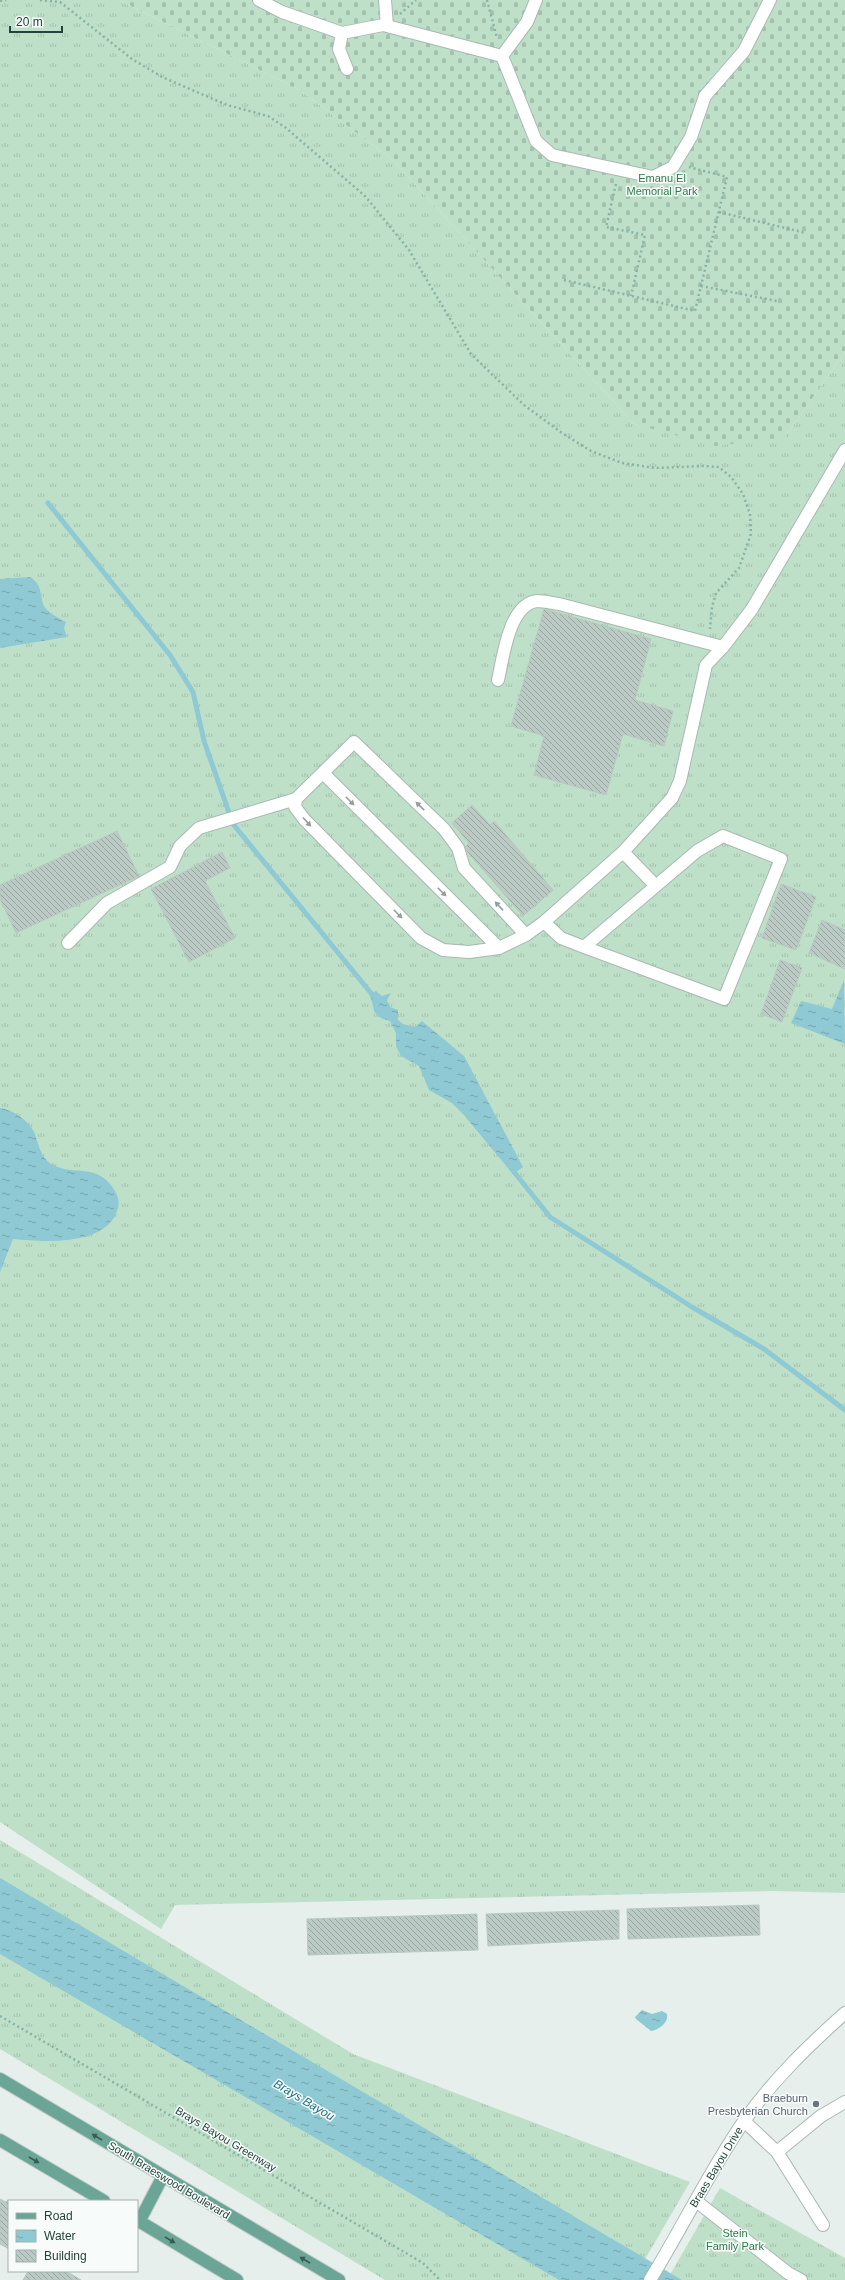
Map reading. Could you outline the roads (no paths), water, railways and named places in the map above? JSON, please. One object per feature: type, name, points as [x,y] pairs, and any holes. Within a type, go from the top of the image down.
[{"type":"main road","name":"South Braeswood Boulevard","points":[[0,2079],[339,2280]]},
{"type":"main road","points":[[0,2140],[102,2200]]},
{"type":"main road","points":[[163,2176],[138,2221],[237,2280]]},
{"type":"street","points":[[259,0],[282,12],[342,33],[383,25],[502,56]]},
{"type":"street","points":[[384,0],[387,26]]},
{"type":"street","points":[[502,56],[527,22],[536,0]]},
{"type":"street","points":[[502,56],[536,141],[552,155],[653,177],[675,164],[691,137],[705,96],[744,51],[770,0]]},
{"type":"street","points":[[342,33],[339,49],[347,70]]},
{"type":"street","points":[[296,799],[295,807],[304,819],[421,938],[443,950],[469,952],[499,948],[526,935],[544,922],[623,852],[672,798],[680,781],[706,665],[723,647],[752,609],[845,450]]},
{"type":"street","points":[[498,680],[514,618],[523,607],[537,601],[559,604],[723,647]]},
{"type":"street","points":[[68,943],[108,903],[170,867],[180,846],[199,828],[296,799],[354,742],[444,829],[458,848],[464,868],[526,935]]},
{"type":"street","points":[[323,773],[499,948]]},
{"type":"street","points":[[544,922],[561,938],[724,999],[781,859],[723,836],[697,851],[584,946]]},
{"type":"street","points":[[623,852],[656,886]]},
{"type":"street","name":"Braes Bayou Drive","points":[[650,2280],[744,2121],[791,2063],[845,2013]]},
{"type":"street","points":[[777,2152],[821,2116],[845,2102]]},
{"type":"street","points":[[744,2121],[777,2152],[823,2225]]},
{"type":"street","points":[[696,2201],[788,2273],[801,2280]]},
{"type":"water","points":[[30,577],[39,586],[43,604],[47,610],[66,622],[64,628],[67,637],[0,648],[0,579]]},
{"type":"water","points":[[844,980],[845,1044],[791,1023],[801,1001],[832,1009]]},
{"type":"water","points":[[376,991],[382,996],[391,993],[387,1000],[390,1007],[398,1010],[398,1020],[403,1024],[415,1027],[422,1021],[464,1056],[523,1167],[513,1174],[452,1103],[429,1090],[419,1066],[401,1056],[396,1046],[396,1033],[390,1021],[379,1017],[376,1014],[369,994]]},
{"type":"water","points":[[0,1108],[15,1113],[32,1128],[45,1159],[53,1165],[61,1168],[85,1171],[100,1175],[107,1180],[113,1188],[119,1202],[112,1221],[102,1230],[88,1236],[57,1241],[13,1239],[0,1272]]},
{"type":"water","name":"Brays Bayou","points":[[0,1878],[682,2280],[559,2280],[0,1954]]},
{"type":"water","points":[[642,2010],[652,2014],[662,2011],[667,2014],[665,2023],[660,2028],[651,2031],[635,2017]]},
{"type":"waterway","points":[[48,503],[170,655],[193,692],[204,741],[233,824],[375,998]]},
{"type":"waterway","points":[[511,1168],[550,1217],[692,1307],[764,1349],[845,1410]]},
{"type":"place","name":"Braeburn Presbyterian Church","points":[[816,2104]]},
{"type":"park label","name":"Emanu El Memorial Park","points":[[662,184]]},
{"type":"park label","name":"Stein Family Park","points":[[735,2239]]}]
